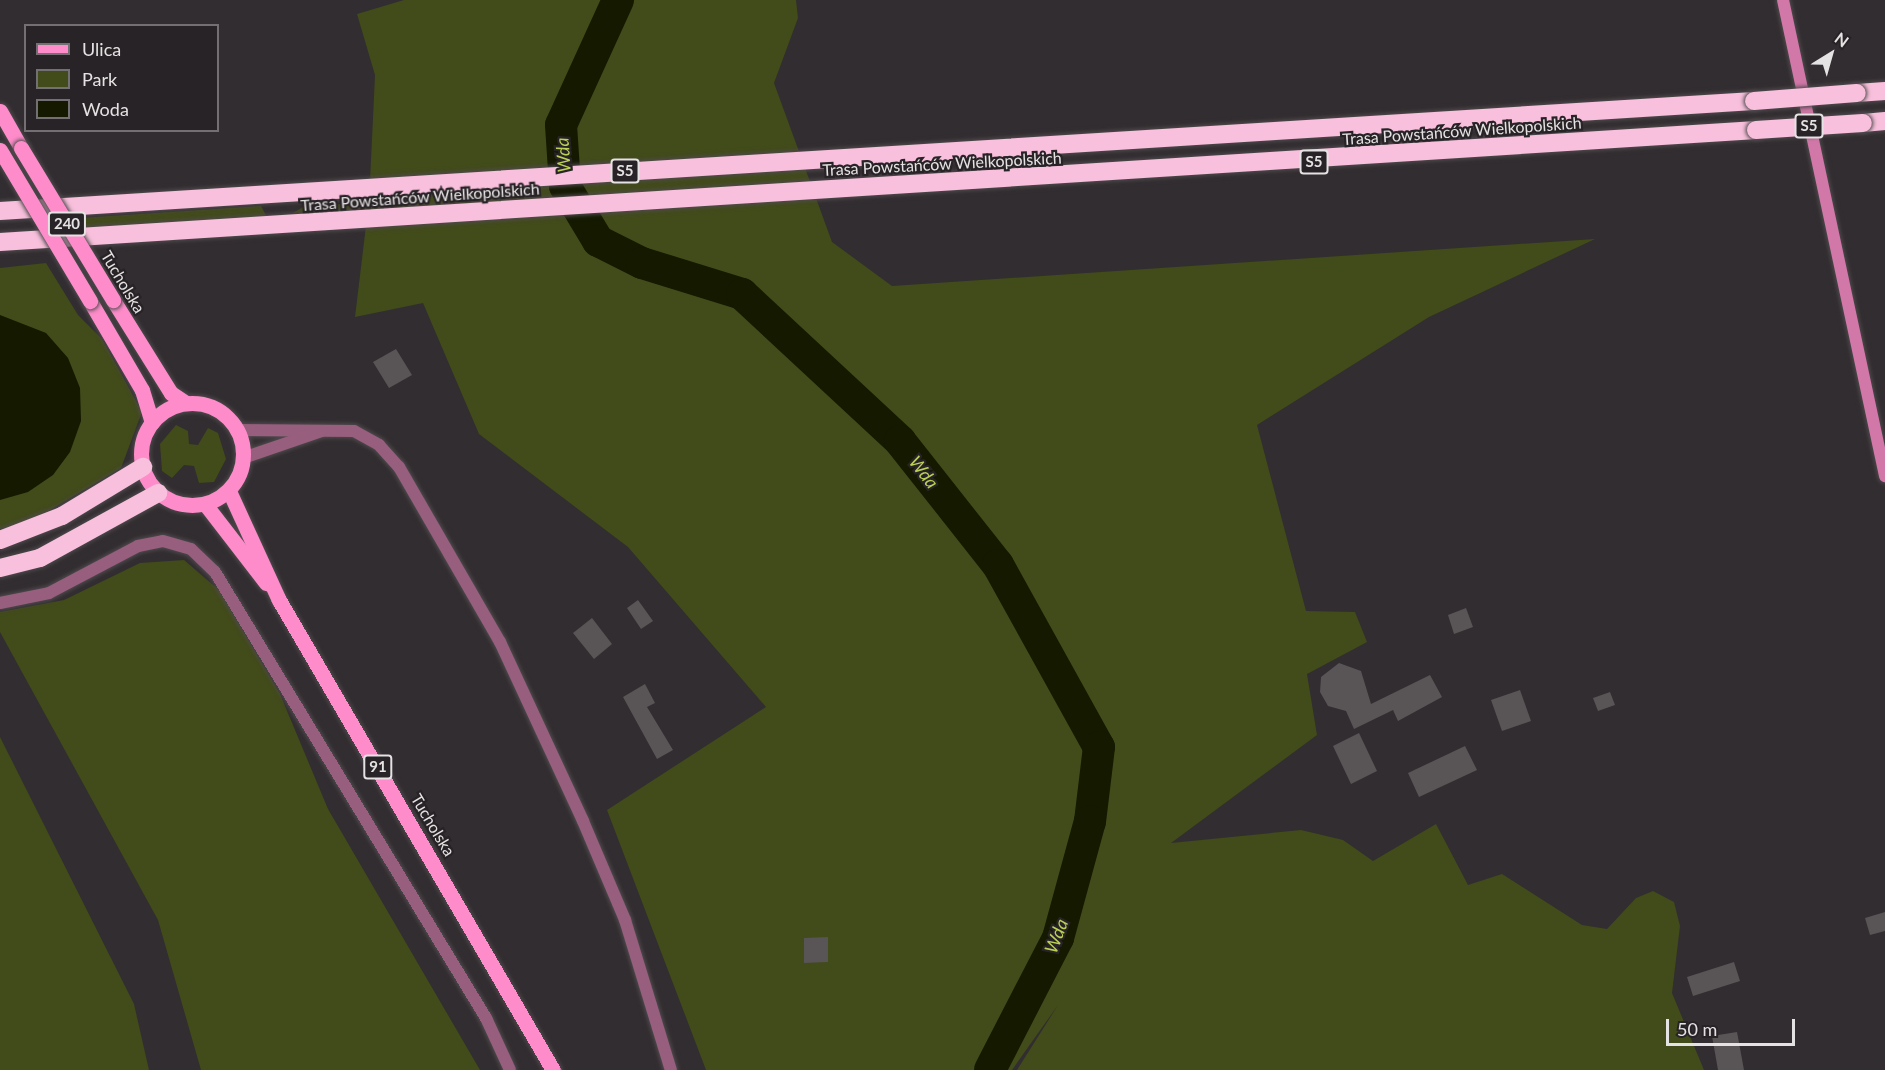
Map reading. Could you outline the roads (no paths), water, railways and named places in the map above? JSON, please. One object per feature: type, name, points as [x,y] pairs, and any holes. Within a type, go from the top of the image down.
[{"type":"highway","name":"Trasa Powstańców Wielkopolskich","points":[[0,211],[1885,91]]},
{"type":"highway","name":"Trasa Powstańców Wielkopolskich","points":[[0,242],[871,188],[1885,121]]},
{"type":"highway","points":[[0,253],[43,240]]},
{"type":"highway","points":[[0,540],[62,516],[143,467]]},
{"type":"highway","points":[[0,568],[40,558],[158,493]]},
{"type":"main road","name":"Tucholska","points":[[0,111],[171,393],[186,403]]},
{"type":"main road","points":[[0,149],[142,390],[152,422]]},
{"type":"main road","points":[[186,403],[212,406],[238,430],[243,458],[229,491],[205,504],[177,503],[158,493],[143,467],[142,444],[152,422],[186,403]]},
{"type":"main road","name":"Tucholska","points":[[229,491],[279,600],[553,1070]]},
{"type":"main road","name":"Tucholska","points":[[205,504],[279,600]]},
{"type":"street","points":[[1783,0],[1885,476]]},
{"type":"street","points":[[243,458],[334,428]]},
{"type":"street","points":[[238,430],[334,428],[379,445],[399,467],[500,642],[625,920],[671,1070]]},
{"type":"street","points":[[0,603],[49,593],[138,546],[163,541],[191,549],[215,572],[486,1018],[510,1070]]},
{"type":"water","points":[[0,315],[46,333],[68,358],[80,388],[81,421],[70,452],[53,475],[28,492],[0,500]]},
{"type":"waterway","name":"Wda","points":[[618,0],[561,125],[565,186],[598,241],[642,263],[742,294],[900,441],[998,565],[1099,747],[1090,821],[1058,938],[990,1070]]}]
